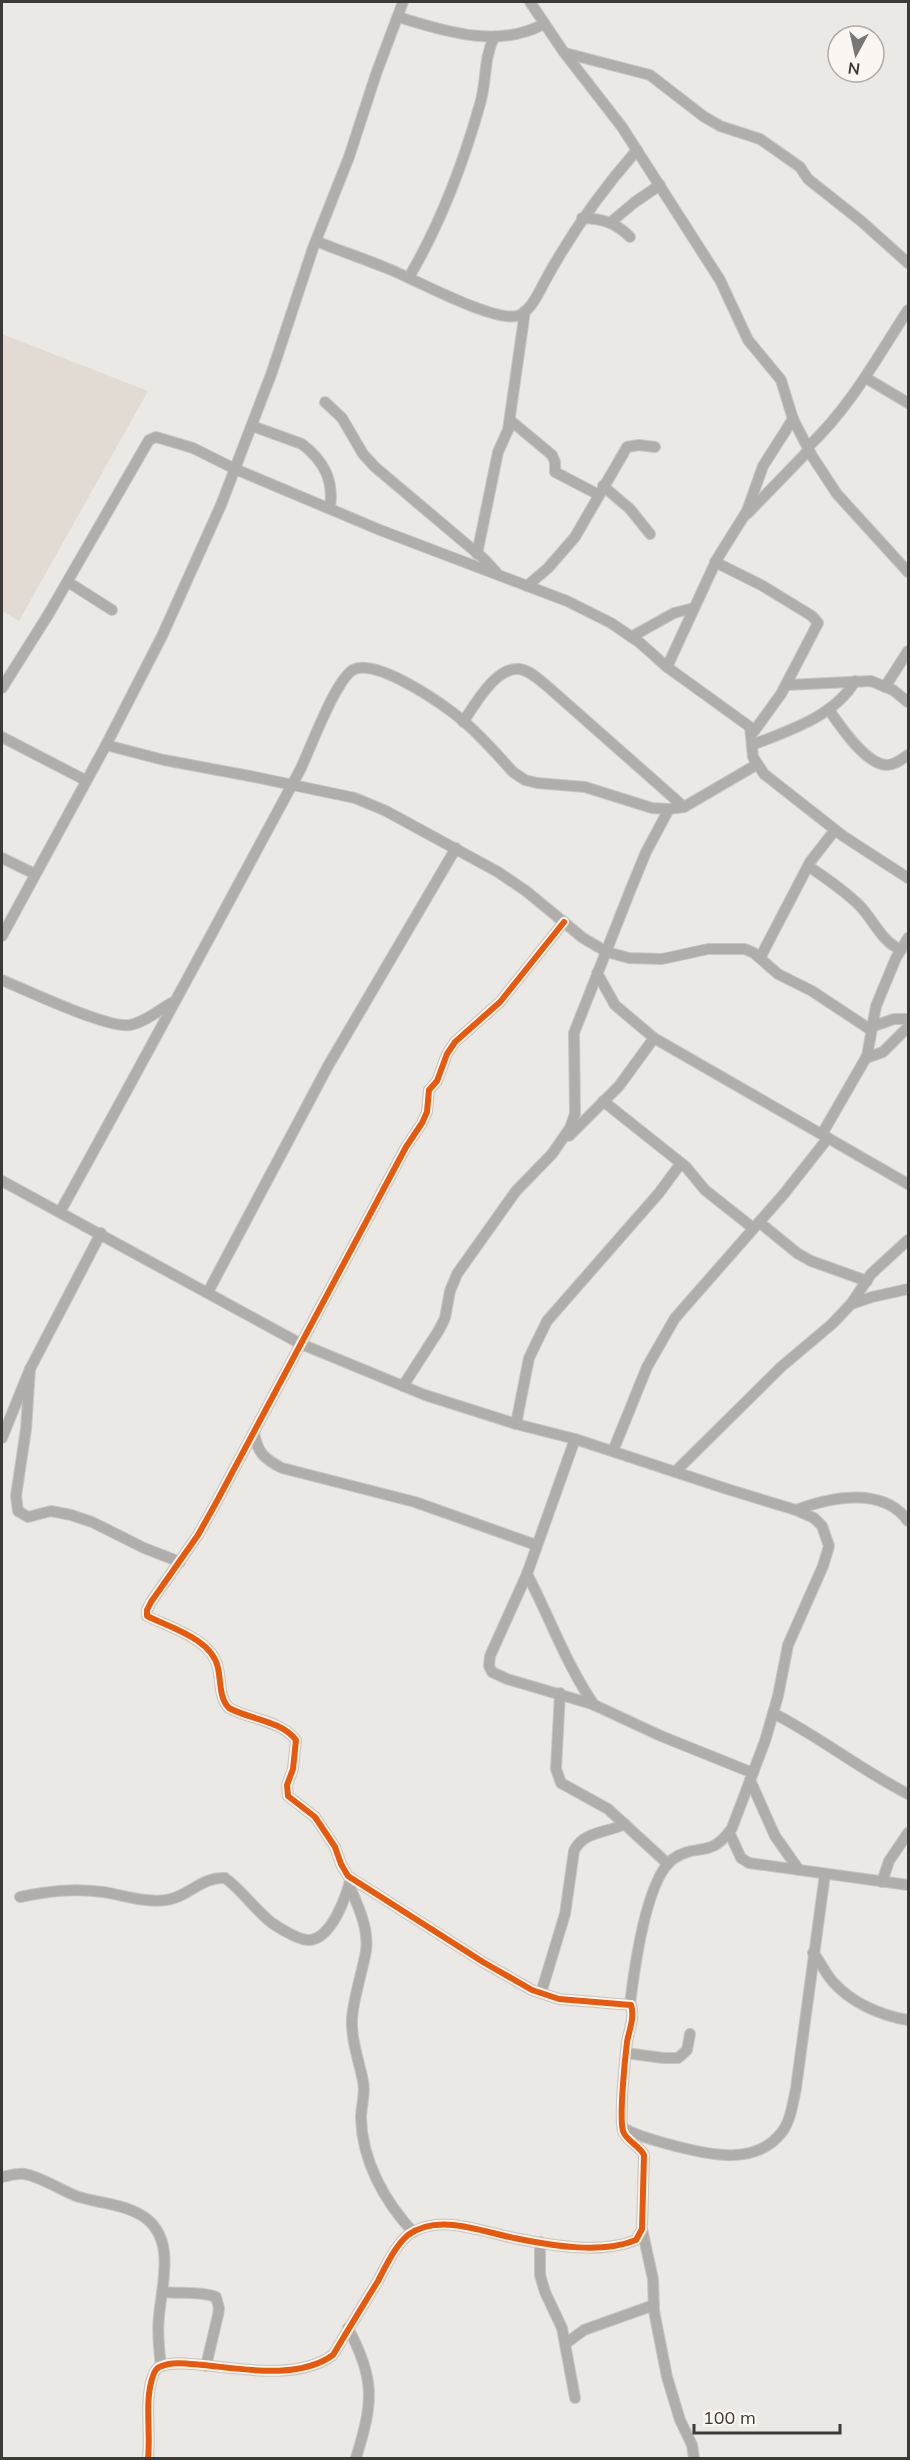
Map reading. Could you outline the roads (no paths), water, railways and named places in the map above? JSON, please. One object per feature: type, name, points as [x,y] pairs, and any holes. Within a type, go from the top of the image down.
[{"type":"street","points":[[2,936],[106,745],[162,636],[221,505],[272,372],[316,241],[346,166],[376,74],[403,2]]},
{"type":"street","points":[[530,2],[637,150],[720,280],[748,340],[781,380],[793,419],[837,494],[909,572]]},
{"type":"street","points":[[398,16],[474,37],[517,36],[544,24]]},
{"type":"street","points":[[409,278],[441,214],[468,144],[482,100],[486,62],[494,37]]},
{"type":"street","points":[[565,53],[610,66],[640,70],[720,126],[760,139],[800,167],[808,179],[909,263]]},
{"type":"street","points":[[316,241],[476,308],[502,316],[519,316],[538,293],[582,218],[637,150]]},
{"type":"street","points":[[611,222],[660,185]]},
{"type":"street","points":[[582,218],[611,222],[630,237]]},
{"type":"street","points":[[667,667],[715,562],[744,517],[838,416],[866,378],[909,310]]},
{"type":"street","points":[[477,554],[502,443],[510,420],[525,311]]},
{"type":"street","points":[[866,378],[909,403]]},
{"type":"street","points":[[325,402],[342,418],[363,454],[375,467],[498,574]]},
{"type":"street","points":[[744,517],[763,466],[793,419]]},
{"type":"street","points":[[510,420],[552,455],[555,472],[601,491],[630,508],[650,534]]},
{"type":"street","points":[[252,426],[302,444],[309,449],[327,470],[332,493],[330,508]]},
{"type":"street","points":[[2,688],[68,582],[152,437],[170,440],[194,448],[235,469],[434,551],[567,601],[611,623],[667,667],[746,723],[752,739],[756,765],[783,790],[836,830],[909,878]]},
{"type":"street","points":[[502,443],[530,437]]},
{"type":"street","points":[[527,586],[561,555],[575,537],[627,447],[639,445],[655,447]]},
{"type":"street","points":[[715,562],[763,586],[817,620],[818,623],[786,685],[752,739]]},
{"type":"street","points":[[68,582],[112,610]]},
{"type":"street","points":[[631,637],[674,613],[694,608]]},
{"type":"street","points":[[885,687],[909,651]]},
{"type":"street","points":[[60,1212],[267,835],[308,754],[339,685],[349,672],[365,667],[377,669],[412,686],[452,712],[513,772],[525,780],[537,783],[585,787],[652,808],[669,809],[684,807],[756,765]]},
{"type":"street","points":[[463,722],[495,679],[507,672],[524,670],[547,686],[684,807]]},
{"type":"street","points":[[752,739],[785,732],[829,710],[847,695],[855,681]]},
{"type":"street","points":[[786,685],[871,681],[893,690],[909,702]]},
{"type":"street","points":[[829,710],[842,728],[872,760],[885,765],[893,765],[909,755]]},
{"type":"street","points":[[2,737],[85,780]]},
{"type":"street","points":[[106,745],[164,760],[355,798],[386,811],[456,848],[526,891],[583,938],[607,952],[629,958],[662,959],[708,949],[735,947],[745,949],[760,958],[778,974],[812,991],[871,1028]]},
{"type":"street","points":[[552,1154],[570,1128],[575,1114],[574,1033],[638,871],[669,809]]},
{"type":"street","points":[[760,958],[808,866],[836,830]]},
{"type":"street","points":[[208,1292],[328,1066],[456,848]]},
{"type":"street","points":[[2,858],[35,874]]},
{"type":"street","points":[[808,866],[849,896],[869,916],[886,942],[900,951],[909,961]]},
{"type":"street","points":[[413,2232],[385,2198],[363,2134],[361,2117],[364,2084],[353,2038],[352,2019],[366,1950],[365,1930],[350,1882],[335,1847],[315,1817],[288,1796],[287,1785],[293,1769],[296,1740],[268,1722],[229,1708],[222,1695],[214,1655],[205,1645],[147,1616],[148,1607],[198,1535],[406,1147],[422,1123],[427,1112],[426,1096],[436,1082],[447,1054],[455,1042],[505,996],[564,922]]},
{"type":"street","points":[[613,1451],[647,1367],[675,1318],[756,1225],[825,1136],[866,1058],[876,1006],[900,951],[909,938]]},
{"type":"street","points":[[597,974],[615,1005],[654,1038],[909,1184]]},
{"type":"street","points":[[2,980],[85,1014],[128,1026],[145,1020],[174,1001]]},
{"type":"street","points":[[871,1028],[894,1019],[909,1019]]},
{"type":"street","points":[[866,1058],[883,1052],[909,1027]]},
{"type":"street","points":[[403,1386],[445,1318],[450,1291],[457,1274],[516,1191],[619,1086],[654,1038]]},
{"type":"street","points":[[603,1101],[681,1163],[705,1190],[797,1253],[811,1261],[867,1281]]},
{"type":"street","points":[[516,1424],[529,1358],[547,1321],[659,1193],[681,1163]]},
{"type":"street","points":[[2,1181],[301,1344],[403,1386],[516,1424],[575,1439],[796,1510],[814,1518],[822,1526],[829,1546],[823,1566],[788,1645],[773,1713],[729,1832],[724,1840],[713,1848],[690,1852],[673,1859],[662,1871],[645,1917],[630,2004],[633,2012],[627,2053],[622,2127],[626,2137],[641,2149],[644,2155],[642,2229],[653,2279],[654,2305],[667,2377],[680,2420],[692,2445],[693,2458]]},
{"type":"street","points":[[2,1438],[30,1369],[101,1233]]},
{"type":"street","points":[[675,1472],[781,1367],[832,1324],[851,1304],[872,1274],[909,1240]]},
{"type":"street","points":[[851,1304],[909,1289]]},
{"type":"street","points":[[30,1369],[26,1429],[16,1496],[18,1511],[28,1516],[51,1511],[71,1515],[180,1562]]},
{"type":"street","points":[[254,1432],[256,1447],[265,1460],[282,1468],[415,1502],[536,1545]]},
{"type":"street","points":[[575,1439],[527,1574],[490,1656],[489,1666],[492,1672],[507,1679],[594,1705],[751,1776],[775,1836],[799,1870]]},
{"type":"street","points":[[796,1510],[824,1501],[850,1498],[872,1499],[888,1504],[909,1521]]},
{"type":"street","points":[[527,1574],[551,1621],[572,1671],[594,1705]]},
{"type":"street","points":[[560,1693],[556,1769],[561,1783],[608,1809],[668,1864]]},
{"type":"street","points":[[773,1713],[820,1738],[884,1782],[909,1794]]},
{"type":"street","points":[[541,1993],[565,1914],[574,1851],[578,1842],[585,1836],[611,1831],[625,1824]]},
{"type":"street","points":[[729,1832],[741,1858],[749,1863],[909,1886]]},
{"type":"street","points":[[882,1882],[889,1861],[909,1833]]},
{"type":"street","points":[[622,2127],[634,2134],[660,2142],[721,2157],[742,2155],[769,2144],[783,2131],[796,2092],[825,1874]]},
{"type":"street","points":[[21,1897],[70,1889],[152,1901],[166,1900],[176,1898],[202,1883],[219,1877],[225,1878],[271,1922],[301,1939],[311,1940],[321,1936],[330,1925],[339,1911],[350,1882]]},
{"type":"street","points":[[350,1882],[390,1901],[483,1962],[541,1993],[559,1999],[630,2004]]},
{"type":"street","points":[[813,1953],[833,1982],[848,1996],[895,2018],[909,2020]]},
{"type":"street","points":[[627,2053],[678,2058],[687,2050],[690,2034]]},
{"type":"street","points":[[2,2177],[23,2174],[80,2197],[141,2215],[152,2224],[162,2241],[165,2267],[158,2318],[160,2366],[153,2376],[150,2394],[148,2458]]},
{"type":"street","points":[[160,2366],[184,2364],[269,2370],[305,2367],[327,2360],[333,2355],[392,2256],[406,2237],[420,2228],[434,2225],[456,2225],[565,2246],[624,2245],[636,2240],[642,2229]]},
{"type":"street","points":[[540,2242],[540,2275],[545,2292],[562,2328],[575,2398]]},
{"type":"street","points":[[162,2292],[177,2295],[203,2294],[216,2297],[219,2302],[206,2366]]},
{"type":"street","points":[[566,2344],[584,2330],[654,2305]]},
{"type":"street","points":[[348,2328],[366,2364],[368,2378],[369,2403],[356,2458]]}]
